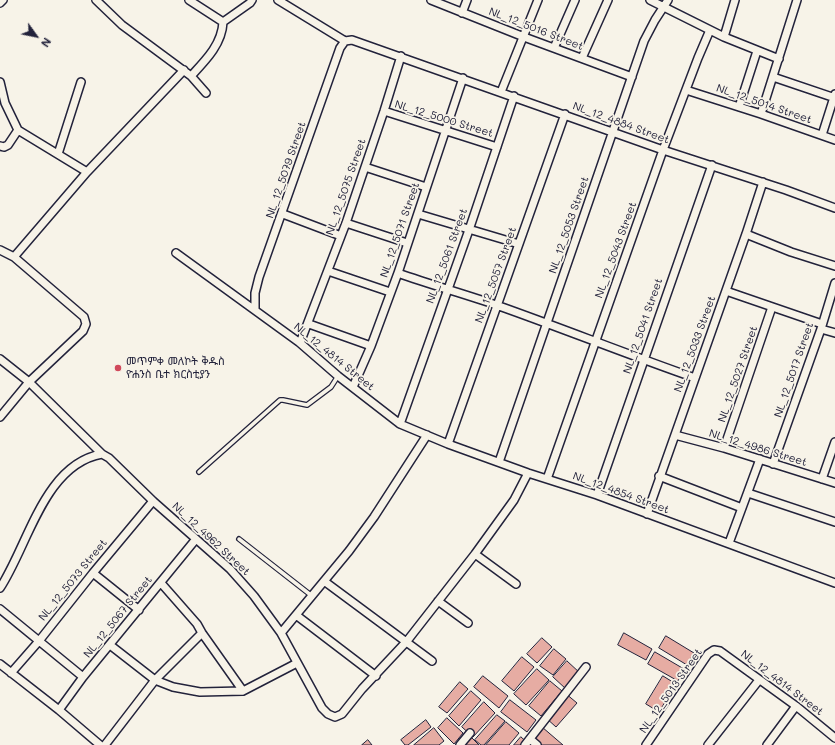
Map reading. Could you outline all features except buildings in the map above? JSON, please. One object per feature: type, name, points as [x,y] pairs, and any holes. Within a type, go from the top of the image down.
[{"type":"street","points":[[0,3],[3,0]]},
{"type":"street","points":[[96,0],[122,25],[184,70],[206,93]]},
{"type":"street","points":[[189,0],[223,22]]},
{"type":"street","points":[[223,22],[252,0]]},
{"type":"street","points":[[278,0],[345,41]]},
{"type":"street","name":"NL_12_5016 Street","points":[[432,0],[524,37],[632,77]]},
{"type":"street","points":[[462,13],[467,0]]},
{"type":"street","points":[[501,92],[538,0]]},
{"type":"street","points":[[554,48],[575,0]]},
{"type":"street","points":[[582,58],[608,0]]},
{"type":"street","points":[[650,0],[666,3],[710,30],[779,60]]},
{"type":"street","points":[[724,36],[735,0]]},
{"type":"street","points":[[761,114],[797,0]]},
{"type":"street","name":"NL_12_5053 Street","points":[[499,462],[644,41],[666,3]]},
{"type":"street","points":[[191,76],[211,54],[219,41],[223,30],[223,22]]},
{"type":"street","name":"NL_12_5043 Street","points":[[547,479],[663,150],[710,30]]},
{"type":"street","name":"NL_12_4884 Street","points":[[345,41],[352,40],[401,56],[663,150],[763,182],[835,208]]},
{"type":"street","name":"NL_12_5079 Street","points":[[254,309],[255,293],[259,277],[283,214],[340,48],[345,41]]},
{"type":"street","points":[[739,107],[757,51]]},
{"type":"street","name":"NL_12_5075 Street","points":[[300,343],[309,324],[346,223],[401,56]]},
{"type":"street","points":[[14,257],[87,172],[184,70]]},
{"type":"street","points":[[773,77],[835,97],[822,135]]},
{"type":"street","name":"NL_12_5071 Street","points":[[353,387],[371,346],[398,273],[463,78]]},
{"type":"street","points":[[0,82],[5,103],[18,130],[87,172]]},
{"type":"street","points":[[58,154],[81,82]]},
{"type":"street","name":"NL_12_5014 Street","points":[[686,90],[835,140]]},
{"type":"street","name":"NL_12_5061 Street","points":[[400,424],[469,230],[514,96]]},
{"type":"street","name":"NL_12_5000 Street","points":[[384,111],[496,147]]},
{"type":"street","name":"NL_12_5057 Street","points":[[448,444],[565,114]]},
{"type":"street","points":[[0,146],[4,147],[8,145],[18,130]]},
{"type":"street","name":"NL_12_5041 Street","points":[[597,495],[712,166]]},
{"type":"street","points":[[365,167],[426,187]]},
{"type":"street","name":"NL_12_5033 Street","points":[[647,514],[659,476],[726,291],[763,182]]},
{"type":"street","points":[[283,214],[341,236]]},
{"type":"street","points":[[418,214],[519,244]]},
{"type":"street","points":[[346,223],[407,243]]},
{"type":"street","points":[[746,234],[791,252],[835,266]]},
{"type":"street","points":[[0,250],[14,257],[84,317],[86,324],[83,331],[29,382],[0,417]]},
{"type":"street","name":"NL_12_4814 Street","points":[[176,253],[300,343],[338,376],[400,424]]},
{"type":"street","points":[[328,271],[390,292]]},
{"type":"street","points":[[398,273],[497,305],[595,340],[643,360],[694,378]]},
{"type":"street","name":"NL_12_5017 Street","points":[[773,464],[835,283]]},
{"type":"street","points":[[726,291],[772,307],[835,333]]},
{"type":"street","name":"NL_12_5027 Street","points":[[724,448],[772,307]]},
{"type":"street","points":[[309,324],[371,346]]},
{"type":"street","name":"NL_12_4962 Street","points":[[0,359],[29,382],[102,454],[109,458],[153,500],[230,569],[249,590],[280,633],[322,708],[328,714],[335,717],[342,714],[362,689],[376,676]]},
{"type":"street","name":"NL_12_4854 Street","points":[[400,424],[448,444],[597,495],[835,583]]},
{"type":"street","points":[[280,633],[349,551],[374,517],[427,435]]},
{"type":"street","name":"NL_12_4986 Street","points":[[675,435],[724,448],[835,483]]},
{"type":"street","points":[[822,479],[835,442]]},
{"type":"street","points":[[0,588],[10,573],[31,524],[49,493],[77,464],[92,456],[102,454]]},
{"type":"street","points":[[729,543],[760,459]]},
{"type":"street","points":[[296,615],[376,676],[407,641],[475,554],[514,500],[528,472]]},
{"type":"street","points":[[659,476],[742,508]]},
{"type":"street","points":[[748,493],[835,522]]},
{"type":"street","name":"NL_12_5073 Street","points":[[11,673],[39,641],[153,500]]},
{"type":"street","name":"NL_12_5067 Street","points":[[59,710],[83,677],[196,539]]},
{"type":"street","points":[[475,554],[516,584]]},
{"type":"street","points":[[93,573],[139,610]]},
{"type":"street","points":[[324,581],[432,661]]},
{"type":"street","points":[[161,583],[197,624],[243,691]]},
{"type":"street","points":[[438,602],[468,624]]},
{"type":"street","points":[[0,609],[83,677]]},
{"type":"street","points":[[105,745],[155,680],[202,633]]},
{"type":"street","points":[[110,645],[155,680],[174,687],[200,692],[243,691],[297,663]]},
{"type":"street","name":"NL_12_4814 Street","points":[[714,650],[720,651],[834,734]]},
{"type":"street","name":"NL_12_5013 Street","points":[[646,745],[708,654],[714,650]]},
{"type":"street","points":[[0,664],[59,710],[100,745]]},
{"type":"street","points":[[537,745],[528,742],[586,667]]},
{"type":"street","points":[[708,745],[759,680]]},
{"type":"street","points":[[767,745],[796,706]]},
{"type":"street","points":[[460,745],[470,732]]},
{"type":"lane","points":[[199,472],[280,400],[307,405],[331,387],[338,376]]},
{"type":"lane","points":[[238,539],[312,596]]},
{"type":"place","name":"መጥምቀ መለኮት ቅዱስ ዮሐንስ ቤተ ክርስቲያን","points":[[118,368]]}]
